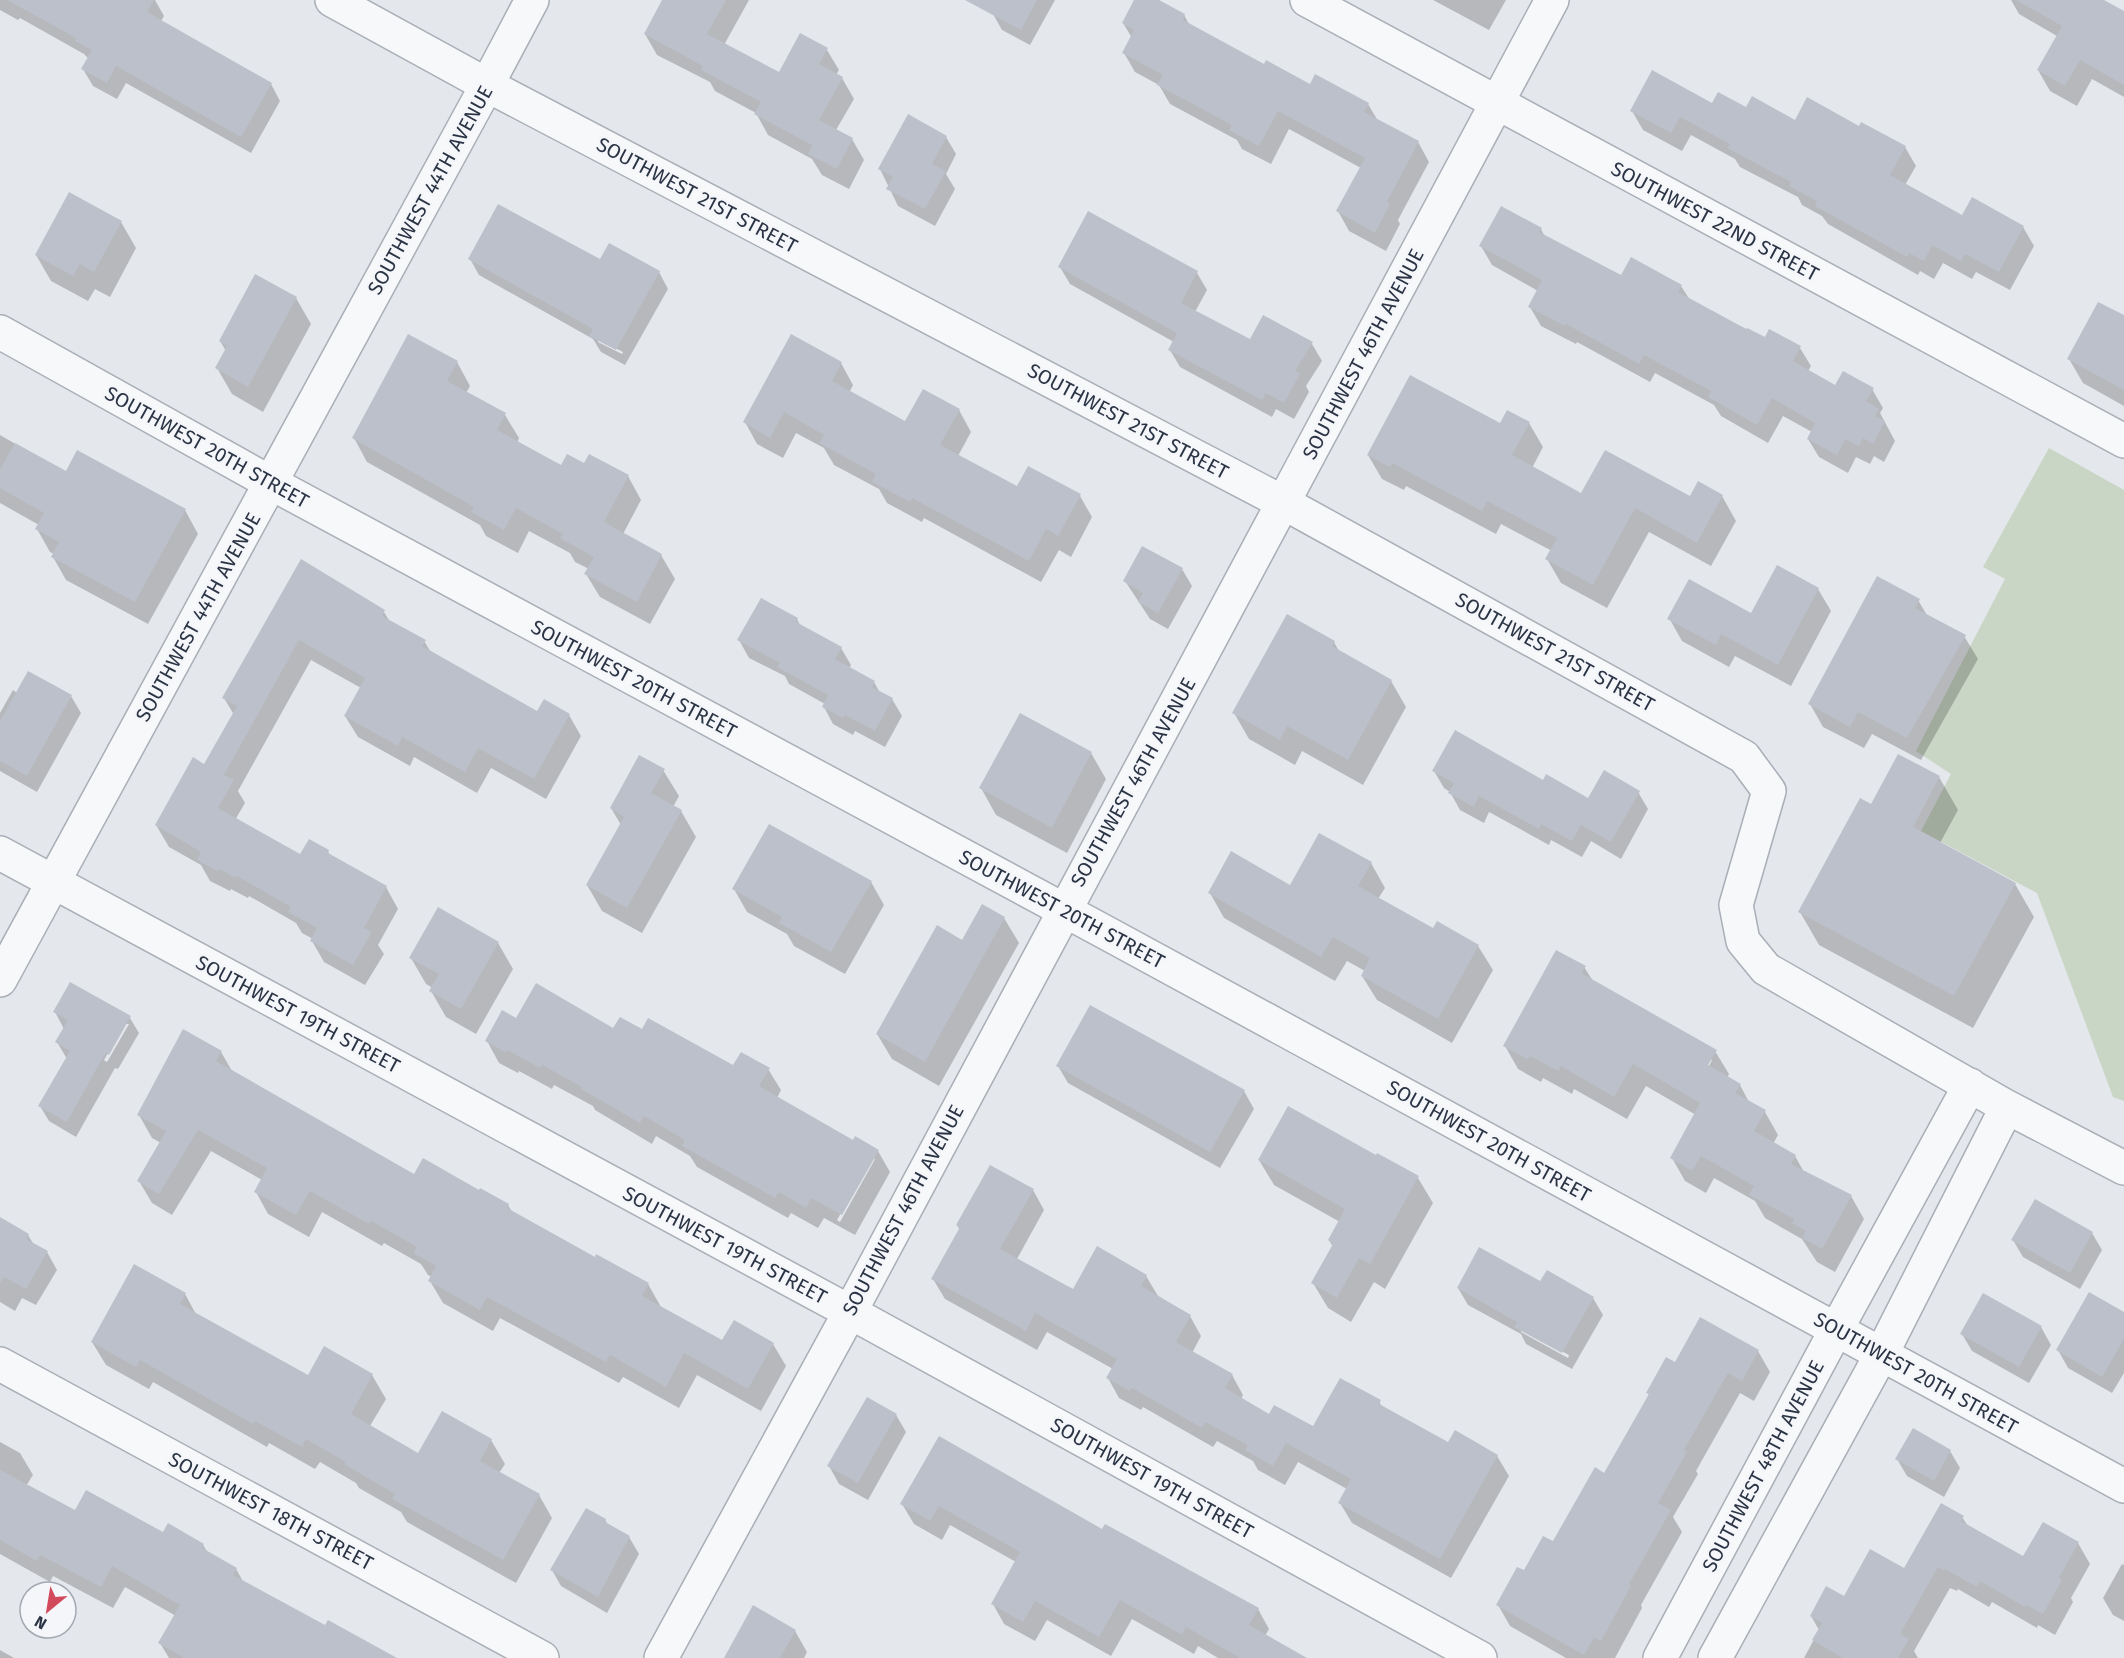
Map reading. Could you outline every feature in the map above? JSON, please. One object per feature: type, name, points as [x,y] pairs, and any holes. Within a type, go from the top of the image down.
[{"type":"street","name":"SOUTHWEST 21ST STREET","points":[[332,0],[487,85],[1284,503],[1744,757],[1769,791],[1736,905],[1743,941],[1766,969],[1970,1085]]},
{"type":"street","name":"SOUTHWEST 44TH AVENUE","points":[[0,980],[532,0]]},
{"type":"street","name":"SOUTHWEST 22ND STREET","points":[[1307,0],[2124,441]]},
{"type":"street","name":"SOUTHWEST 46TH AVENUE","points":[[661,1658],[850,1312],[1063,910],[1284,503],[1552,0]]},
{"type":"street","name":"SOUTHWEST 20TH STREET","points":[[0,332],[271,483],[2124,1486]]},
{"type":"street","name":"SOUTHWEST 19TH STREET","points":[[0,853],[850,1312],[1480,1658]]},
{"type":"street","name":"SOUTHWEST 48TH AVENUE","points":[[1660,1658],[1970,1085]]},
{"type":"street","points":[[1970,1085],[2007,1107],[2124,1168]]},
{"type":"street","points":[[1715,1658],[1881,1355],[2007,1107]]},
{"type":"street","name":"SOUTHWEST 18TH STREET","points":[[0,1364],[543,1658]]},
{"type":"green space","points":[[2049,448],[2124,490],[2124,1101],[2113,1097],[2037,893],[1921,831],[1951,774],[1916,751],[2005,579],[1983,567]]},
{"type":"building","points":[[7,0],[154,0],[147,12],[272,83],[241,137],[116,66],[107,83],[81,69],[92,50],[75,41],[76,38]]},
{"type":"building","points":[[662,0],[726,0],[707,34],[779,72],[800,33],[828,48],[819,64],[843,77],[819,120],[853,138],[837,169],[808,154],[812,145],[754,114],[761,102],[701,70],[703,66],[644,34]]},
{"type":"building","points":[[965,0],[1037,0],[1021,30]]},
{"type":"building","points":[[1134,0],[1159,0],[1185,14],[1183,20],[1264,64],[1266,60],[1310,84],[1315,74],[1369,103],[1364,112],[1419,141],[1387,202],[1390,204],[1375,233],[1336,211],[1365,158],[1278,111],[1259,146],[1229,130],[1232,125],[1157,85],[1163,75],[1122,53],[1134,30],[1122,23]]},
{"type":"building","points":[[2016,0],[2104,0],[2124,11],[2124,85],[2080,60],[2065,86],[2037,70],[2062,26]]},
{"type":"building","points":[[1652,70],[1712,103],[1718,92],[1746,107],[1752,96],[1795,120],[1807,97],[1859,126],[1861,122],[1906,146],[1890,175],[1962,215],[1972,197],[2024,226],[1999,272],[1965,254],[1961,261],[1932,245],[1924,261],[1909,253],[1907,257],[1815,206],[1817,201],[1789,186],[1791,182],[1727,148],[1730,144],[1680,117],[1671,133],[1630,111]]},
{"type":"building","points":[[908,114],[947,136],[932,164],[946,171],[925,209],[886,189],[893,177],[878,169]]},
{"type":"building","points":[[69,192],[122,221],[94,272],[80,264],[73,276],[35,255]]},
{"type":"building","points":[[498,204],[600,259],[609,243],[660,271],[616,350],[589,336],[593,329],[468,259]]},
{"type":"building","points":[[1501,206],[1542,228],[1539,232],[1621,275],[1631,257],[1682,285],[1678,292],[1746,329],[1765,337],[1769,329],[1801,346],[1793,361],[1835,385],[1843,371],[1874,388],[1866,401],[1879,409],[1875,416],[1885,421],[1873,444],[1863,438],[1859,446],[1845,439],[1837,455],[1807,439],[1815,423],[1772,398],[1757,425],[1708,397],[1711,391],[1644,355],[1639,364],[1566,324],[1565,326],[1528,307],[1542,280],[1479,246]]},
{"type":"building","points":[[1088,211],[1198,271],[1181,303],[1250,339],[1263,315],[1313,342],[1295,371],[1300,374],[1284,403],[1266,393],[1262,400],[1168,350],[1177,333],[1058,267]]},
{"type":"building","points":[[255,274],[297,297],[248,387],[215,368],[227,346],[219,341]]},
{"type":"building","points":[[2098,302],[2124,315],[2124,390],[2067,359]]},
{"type":"building","points":[[408,334],[458,361],[447,381],[506,413],[497,430],[561,465],[567,454],[584,463],[589,454],[629,475],[604,522],[662,554],[637,602],[584,574],[594,557],[560,538],[563,534],[516,508],[504,530],[471,512],[474,507],[352,438]]},
{"type":"building","points":[[791,334],[842,362],[832,381],[905,421],[923,389],[960,409],[940,445],[1017,486],[1028,466],[1081,494],[1058,536],[1046,529],[1029,561],[912,498],[910,502],[872,482],[876,474],[819,443],[824,435],[784,412],[770,438],[743,422]]},
{"type":"building","points":[[1410,375],[1500,423],[1507,410],[1530,422],[1512,455],[1581,493],[1605,450],[1690,496],[1698,481],[1723,495],[1697,543],[1635,508],[1593,585],[1545,559],[1557,538],[1487,501],[1482,511],[1392,463],[1390,467],[1367,455]]},
{"type":"building","points":[[15,443],[66,471],[77,450],[186,509],[135,602],[51,557],[59,542],[35,529],[44,513],[0,488],[0,469]]},
{"type":"building","points":[[1142,546],[1183,568],[1158,613],[1138,602],[1143,593],[1123,581]]},
{"type":"building","points":[[301,559],[385,610],[382,616],[426,640],[422,646],[537,711],[544,699],[570,714],[534,779],[478,748],[465,772],[402,737],[398,746],[344,716],[365,678],[299,640],[224,775],[234,780],[218,808],[300,854],[309,839],[329,850],[328,853],[387,886],[364,928],[372,932],[353,965],[310,941],[317,928],[288,912],[291,907],[237,876],[236,878],[219,869],[217,871],[197,860],[201,852],[155,825],[193,757],[204,764],[237,706],[222,698]]},
{"type":"building","points":[[1777,565],[1819,588],[1778,665],[1721,634],[1716,645],[1667,619],[1689,579],[1751,613]]},
{"type":"building","points":[[1877,576],[1920,599],[1915,608],[1966,635],[1907,738],[1858,712],[1850,727],[1808,704]]},
{"type":"building","points":[[761,598],[798,618],[796,622],[842,647],[835,659],[875,681],[872,687],[893,698],[875,731],[845,715],[843,718],[822,707],[828,695],[777,667],[780,663],[737,640]]},
{"type":"building","points":[[1287,614],[1335,641],[1332,646],[1392,680],[1348,760],[1287,726],[1280,740],[1232,713]]},
{"type":"building","points":[[28,671],[72,695],[27,776],[0,761],[0,721]]},
{"type":"building","points":[[1020,713],[1092,752],[1052,828],[979,788]]},
{"type":"building","points":[[1455,730],[1543,780],[1546,774],[1588,798],[1604,770],[1640,791],[1611,842],[1581,825],[1572,841],[1541,824],[1539,829],[1479,796],[1474,807],[1448,793],[1454,783],[1432,771]]},
{"type":"building","points":[[1898,754],[1940,776],[1913,827],[2016,883],[1954,996],[1798,912],[1860,798],[1871,804]]},
{"type":"building","points":[[639,755],[665,769],[651,793],[682,810],[627,908],[586,885],[624,817],[610,808]]},
{"type":"building","points":[[769,824],[872,881],[831,952],[779,923],[782,917],[732,889]]},
{"type":"building","points":[[1319,833],[1372,862],[1358,886],[1433,928],[1437,921],[1479,945],[1438,1019],[1361,976],[1370,958],[1333,937],[1321,957],[1208,893],[1231,851],[1290,885]]},
{"type":"building","points":[[982,904],[1005,917],[925,1062],[876,1034],[937,925],[962,940]]},
{"type":"building","points":[[438,907],[499,942],[461,1009],[429,991],[439,974],[409,958]]},
{"type":"building","points":[[1556,950],[1586,966],[1581,973],[1717,1050],[1708,1065],[1741,1084],[1735,1093],[1766,1110],[1754,1131],[1796,1155],[1791,1164],[1852,1195],[1822,1249],[1802,1238],[1806,1231],[1792,1223],[1794,1219],[1749,1195],[1754,1186],[1701,1156],[1692,1171],[1670,1158],[1700,1103],[1633,1064],[1614,1097],[1561,1066],[1558,1071],[1530,1056],[1527,1059],[1503,1046]]},
{"type":"building","points":[[70,982],[131,1016],[109,1055],[106,1053],[98,1066],[67,1122],[38,1106],[70,1051],[55,1042],[68,1020],[53,1012]]},
{"type":"building","points":[[536,983],[613,1028],[620,1017],[642,1029],[648,1018],[733,1065],[741,1052],[770,1068],[759,1086],[853,1140],[855,1136],[879,1150],[842,1215],[811,1198],[806,1208],[779,1192],[775,1198],[682,1146],[685,1140],[644,1116],[640,1123],[542,1065],[540,1068],[485,1041],[502,1010],[516,1018]]},
{"type":"building","points":[[1090,1005],[1245,1090],[1210,1152],[1056,1066]]},
{"type":"building","points":[[183,1029],[222,1051],[216,1061],[414,1174],[423,1158],[479,1190],[480,1188],[509,1204],[507,1208],[595,1257],[596,1254],[649,1283],[642,1296],[722,1340],[734,1320],[774,1343],[748,1389],[684,1353],[666,1387],[610,1355],[606,1362],[487,1297],[480,1310],[428,1281],[436,1266],[413,1253],[417,1247],[371,1221],[369,1224],[310,1191],[296,1215],[254,1192],[267,1168],[198,1130],[159,1194],[137,1181],[166,1131],[137,1115]]},
{"type":"building","points":[[1288,1106],[1419,1176],[1370,1264],[1359,1258],[1337,1298],[1311,1283],[1333,1244],[1328,1240],[1345,1209],[1258,1160]]},
{"type":"building","points":[[990,1165],[1034,1189],[1000,1249],[1073,1289],[1097,1246],[1147,1275],[1141,1286],[1191,1315],[1176,1342],[1233,1374],[1225,1388],[1269,1414],[1274,1405],[1313,1426],[1340,1378],[1381,1400],[1379,1404],[1448,1442],[1455,1430],[1498,1455],[1440,1559],[1338,1503],[1351,1479],[1286,1443],[1273,1466],[1245,1450],[1248,1445],[1205,1422],[1202,1428],[1132,1388],[1130,1391],[1106,1378],[1117,1359],[1035,1313],[1026,1331],[931,1279],[960,1227],[956,1225]]},
{"type":"building","points":[[2035,1199],[2093,1232],[2070,1273],[2011,1240]]},
{"type":"building","points":[[0,1217],[29,1234],[26,1239],[48,1251],[26,1289],[4,1277],[0,1284]]},
{"type":"building","points":[[1479,1247],[1540,1281],[1547,1270],[1594,1297],[1562,1353],[1514,1327],[1517,1322],[1457,1288]]},
{"type":"building","points":[[134,1264],[186,1293],[180,1304],[308,1375],[324,1346],[373,1374],[351,1414],[418,1453],[442,1411],[492,1439],[480,1461],[540,1494],[503,1560],[392,1499],[395,1494],[306,1439],[302,1447],[255,1421],[253,1424],[140,1360],[136,1367],[91,1342]]},
{"type":"building","points":[[2089,1292],[2124,1312],[2124,1339],[2102,1377],[2056,1350]]},
{"type":"building","points":[[1983,1293],[2042,1326],[2019,1367],[1960,1334]]},
{"type":"building","points":[[1700,1317],[1759,1350],[1742,1381],[1728,1373],[1684,1450],[1687,1452],[1658,1503],[1671,1510],[1629,1584],[1631,1586],[1601,1641],[1594,1638],[1584,1655],[1496,1605],[1517,1567],[1524,1570],[1543,1536],[1553,1541],[1595,1467],[1604,1473],[1649,1394],[1646,1393],[1666,1357],[1675,1362]]},
{"type":"building","points":[[867,1397],[897,1414],[858,1483],[827,1466]]},
{"type":"building","points":[[1913,1428],[1951,1450],[1934,1481],[1895,1459]]},
{"type":"building","points":[[939,1436],[1102,1529],[1105,1524],[1259,1608],[1249,1625],[1307,1658],[1240,1658],[1186,1627],[1182,1635],[1120,1600],[1099,1637],[1035,1601],[1023,1622],[991,1604],[1020,1552],[939,1506],[930,1521],[900,1504]]},
{"type":"building","points":[[0,1470],[75,1510],[86,1490],[163,1532],[168,1523],[204,1544],[202,1548],[237,1568],[233,1575],[325,1625],[328,1620],[397,1658],[184,1658],[158,1643],[180,1605],[112,1566],[101,1587],[40,1555],[37,1561],[0,1540]]},
{"type":"building","points":[[1941,1503],[1964,1516],[1961,1521],[2023,1556],[2043,1522],[2079,1542],[2043,1614],[2026,1605],[2025,1607],[1980,1581],[1977,1587],[1938,1567],[1900,1634],[1909,1639],[1898,1658],[1843,1658],[1812,1640],[1822,1623],[1810,1616],[1826,1586],[1844,1596],[1870,1549],[1904,1568]]},
{"type":"building","points":[[586,1508],[630,1536],[598,1597],[550,1570]]},
{"type":"building","points":[[753,1605],[796,1630],[780,1658],[724,1658]]}]
